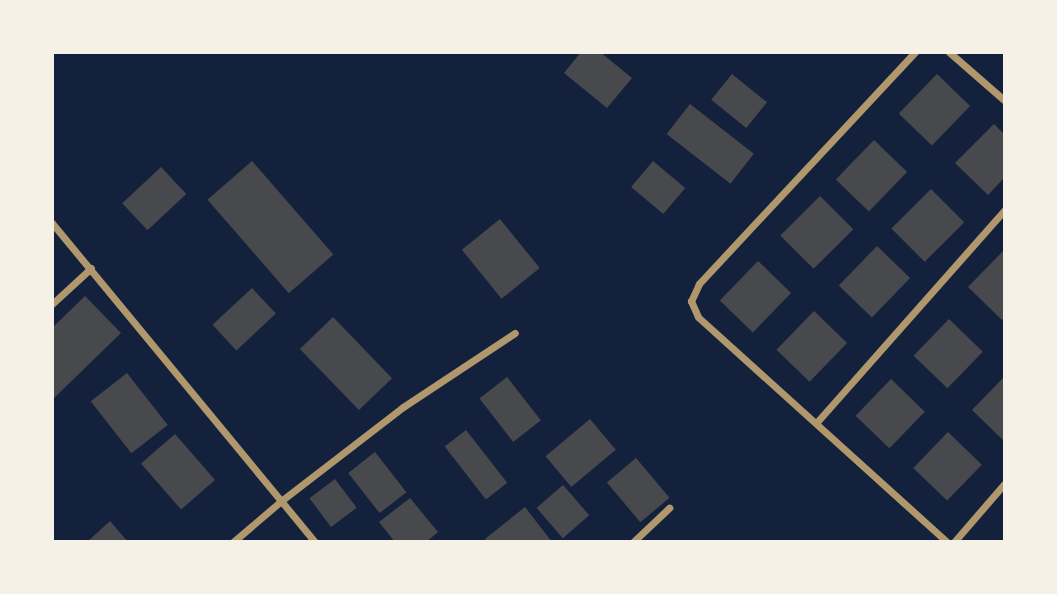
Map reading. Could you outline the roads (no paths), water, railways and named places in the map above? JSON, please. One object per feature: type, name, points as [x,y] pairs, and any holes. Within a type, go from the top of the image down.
[{"type":"street","points":[[915,52],[693,293],[692,309],[947,541]]},
{"type":"street","points":[[949,52],[1004,100]]},
{"type":"street","points":[[817,422],[1004,211]]},
{"type":"street","points":[[52,223],[315,541]]},
{"type":"street","points":[[52,304],[91,268]]},
{"type":"street","points":[[233,541],[403,407],[515,333]]},
{"type":"street","points":[[954,541],[1004,484]]},
{"type":"street","points":[[633,541],[670,508]]}]
